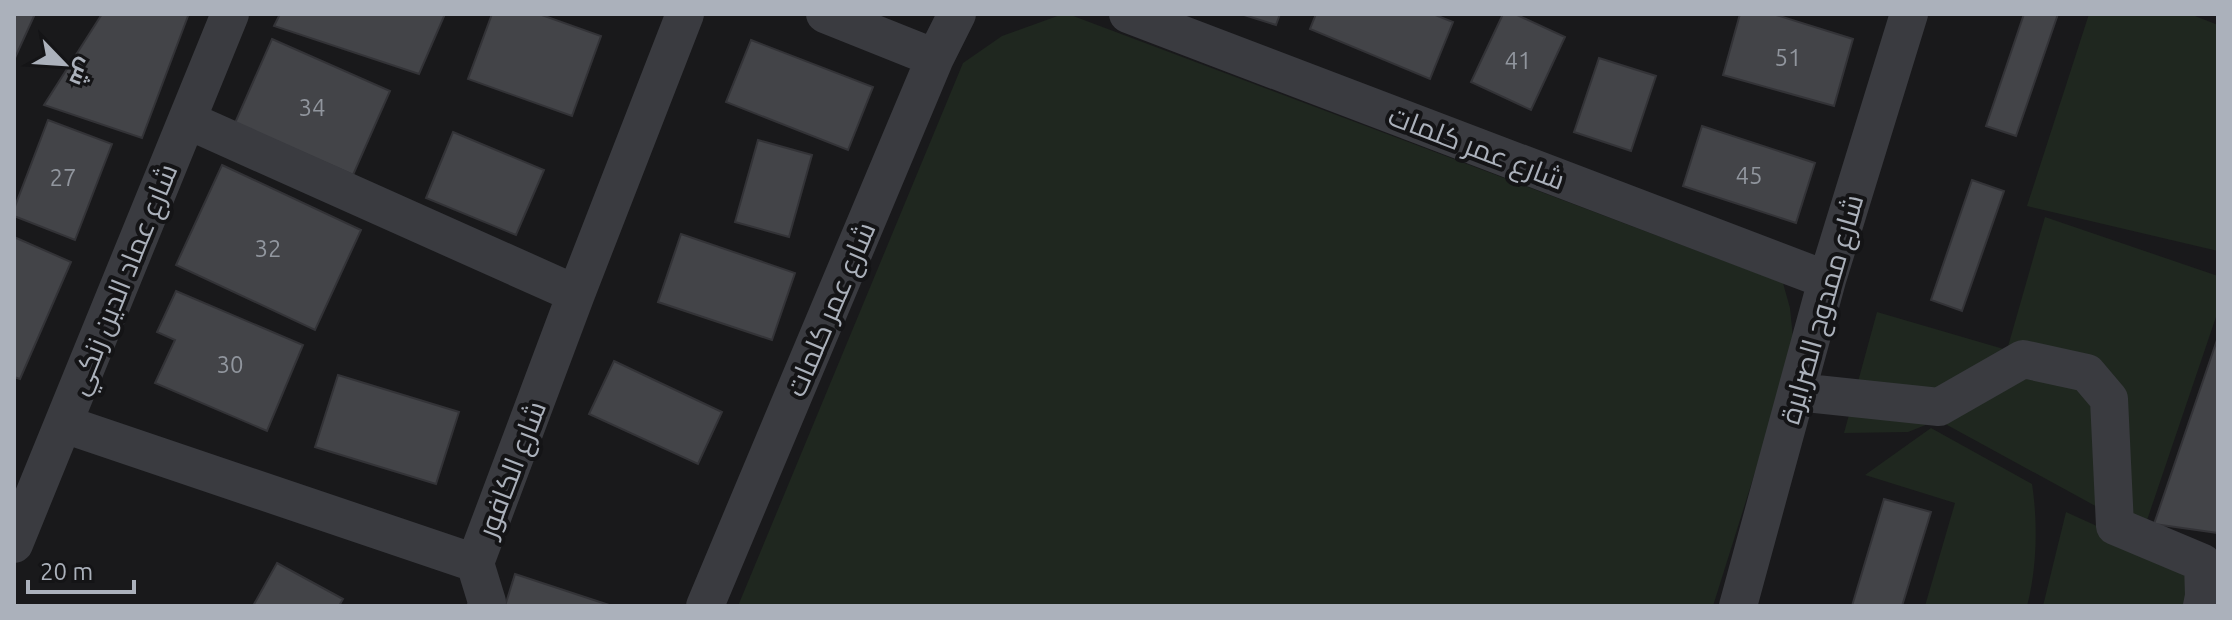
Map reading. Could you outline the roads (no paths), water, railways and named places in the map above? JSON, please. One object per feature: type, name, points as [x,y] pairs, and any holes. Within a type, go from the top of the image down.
[{"type":"street","name":"شارع عماد الدين زنكي","points":[[14,544],[230,14]]},
{"type":"street","name":"شارع الكافور","points":[[64,424],[475,563],[685,14]]},
{"type":"street","points":[[825,14],[935,58]]},
{"type":"street","name":"شارع عمر كلمات","points":[[705,606],[935,58],[957,14]]},
{"type":"street","name":"شارع عمر كلمات","points":[[1128,14],[1827,280]]},
{"type":"street","name":"شارع ممدوح الصرايرة","points":[[1738,606],[1827,280],[1909,14]]},
{"type":"street","points":[[187,120],[576,294]]},
{"type":"street","points":[[1797,392],[1939,407],[2023,359],[2087,373],[2109,399],[2115,526],[2203,563],[2202,606]]},
{"type":"street","points":[[475,563],[486,606]]}]
